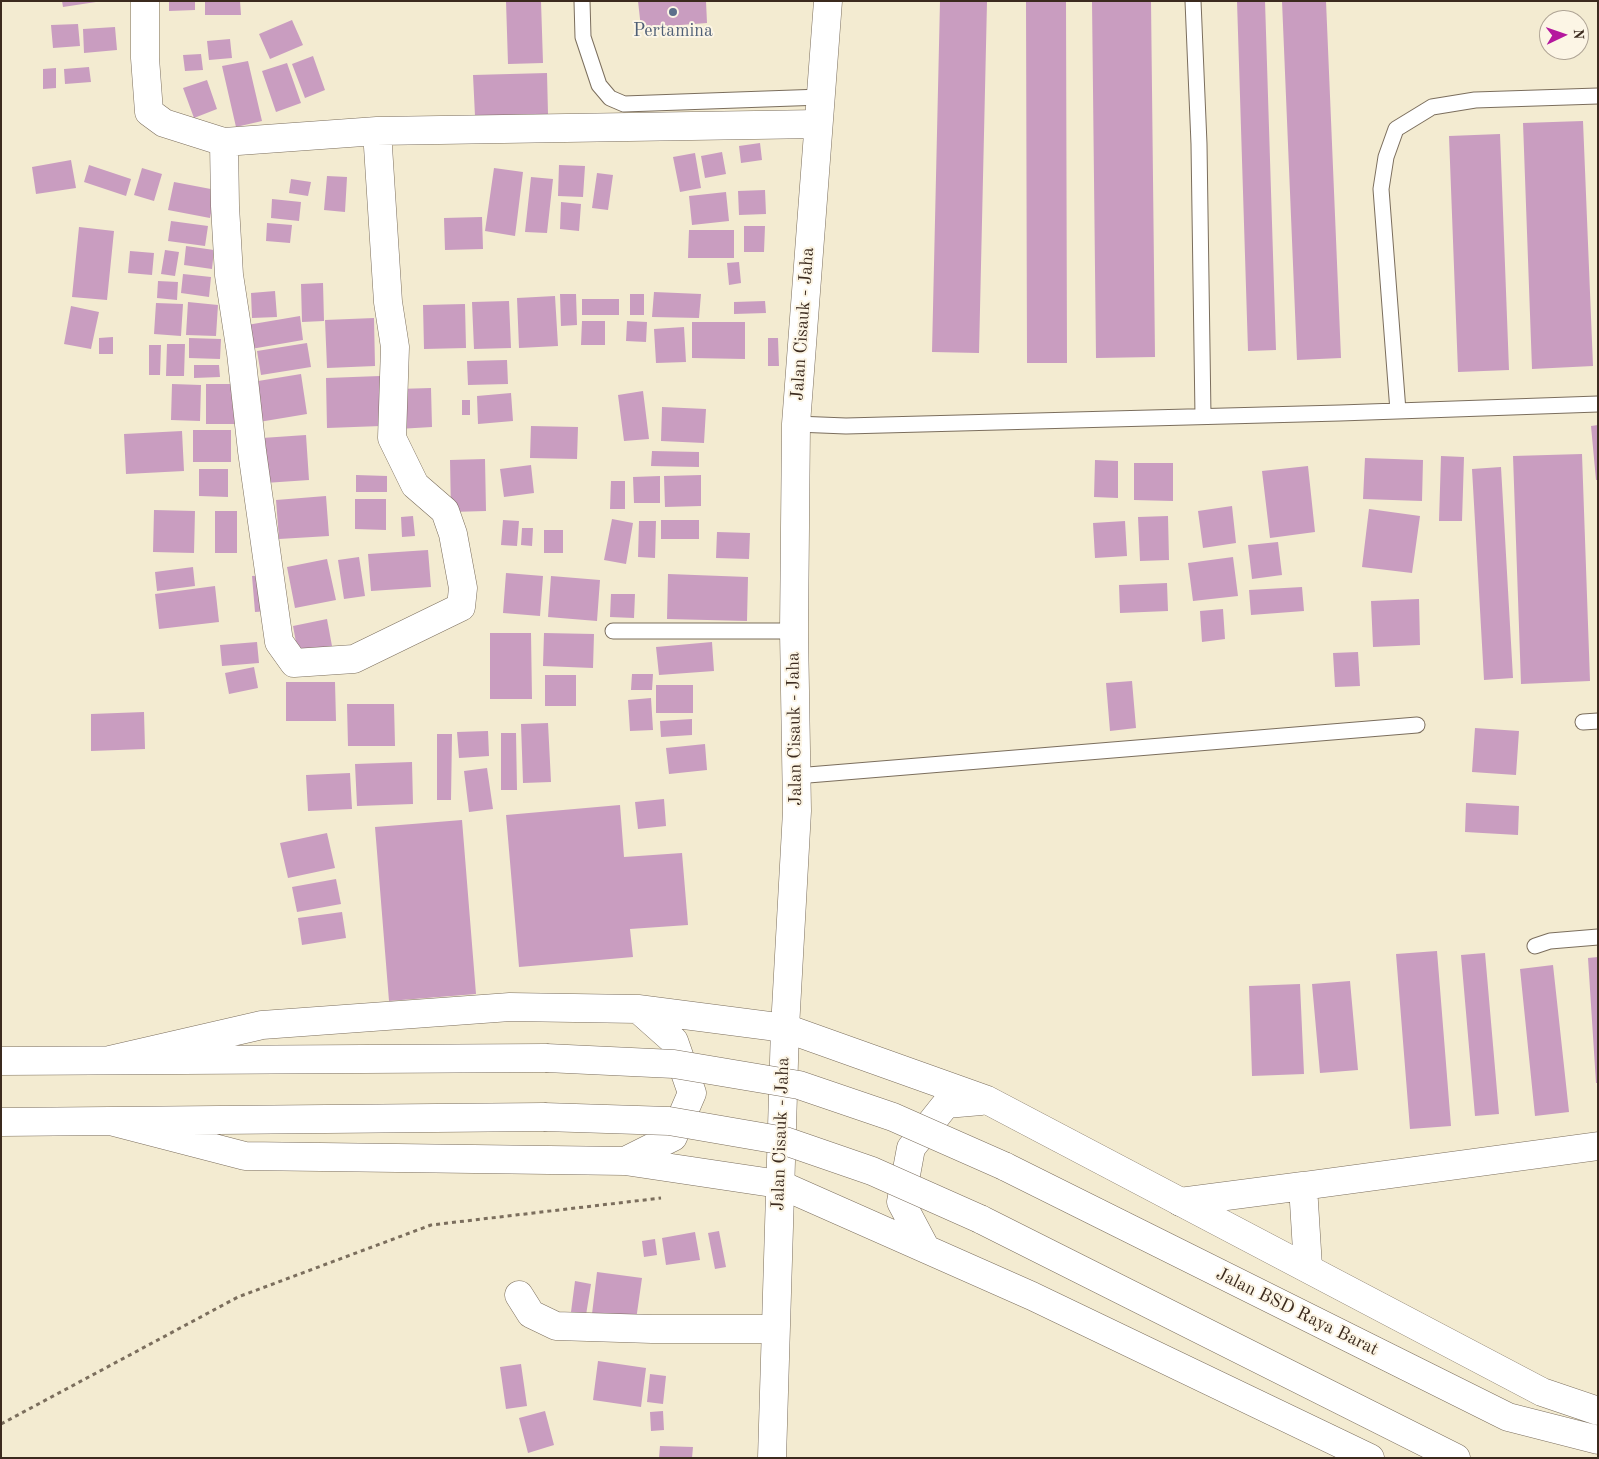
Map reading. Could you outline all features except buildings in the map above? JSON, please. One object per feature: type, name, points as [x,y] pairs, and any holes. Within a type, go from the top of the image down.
[{"type":"main road","points":[[145,1],[145,58],[149,112],[164,123],[224,142],[377,131],[818,124]]},
{"type":"main road","name":"Jalan Cisauk - Jaha","points":[[772,1458],[784,1028],[797,811],[794,631],[796,424],[828,1]]},
{"type":"main road","points":[[224,142],[229,275],[241,353],[252,451],[278,642],[294,663],[301,664],[354,659],[461,606],[463,588],[453,534],[445,511],[415,485],[392,438],[395,347],[388,302],[377,131]]},
{"type":"main road","points":[[1,1051],[14,1060],[110,1060],[262,1025],[510,1007],[638,1009],[784,1028],[987,1100],[1308,1267],[1542,1392],[1598,1412]]},
{"type":"main road","points":[[625,1161],[673,1137],[692,1093],[674,1041],[638,1009]]},
{"type":"main road","name":"Jalan BSD Raya Barat","points":[[110,1060],[546,1058],[674,1064],[799,1085],[893,1117],[1004,1166],[1508,1418],[1598,1440]]},
{"type":"main road","points":[[926,1249],[901,1202],[911,1148],[946,1104],[987,1100]]},
{"type":"main road","points":[[9,1125],[110,1121],[544,1117],[669,1121],[785,1141],[872,1171],[980,1219],[1456,1458]]},
{"type":"main road","points":[[110,1121],[245,1156],[625,1161],[779,1184],[1032,1296],[1370,1458]]},
{"type":"main road","points":[[1180,1202],[1598,1146]]},
{"type":"main road","points":[[1303,1186],[1308,1267]]},
{"type":"main road","points":[[519,1295],[531,1314],[556,1326],[652,1329],[775,1329]]},
{"type":"lane","points":[[582,1],[583,37],[599,85],[610,98],[624,104],[822,97]]},
{"type":"lane","points":[[1193,1],[1199,144],[1203,416]]},
{"type":"lane","points":[[1398,411],[1381,189],[1386,157],[1396,129],[1432,107],[1475,100],[1598,96]]},
{"type":"lane","points":[[796,424],[846,426],[1598,404]]},
{"type":"lane","points":[[613,631],[794,631]]},
{"type":"lane","points":[[796,776],[1417,725]]},
{"type":"lane","points":[[1535,946],[1550,942],[1598,937]]},
{"type":"path","points":[[1,1424],[238,1297],[431,1225],[663,1197]]},
{"type":"place","name":"Pertamina","points":[[673,12]]}]
